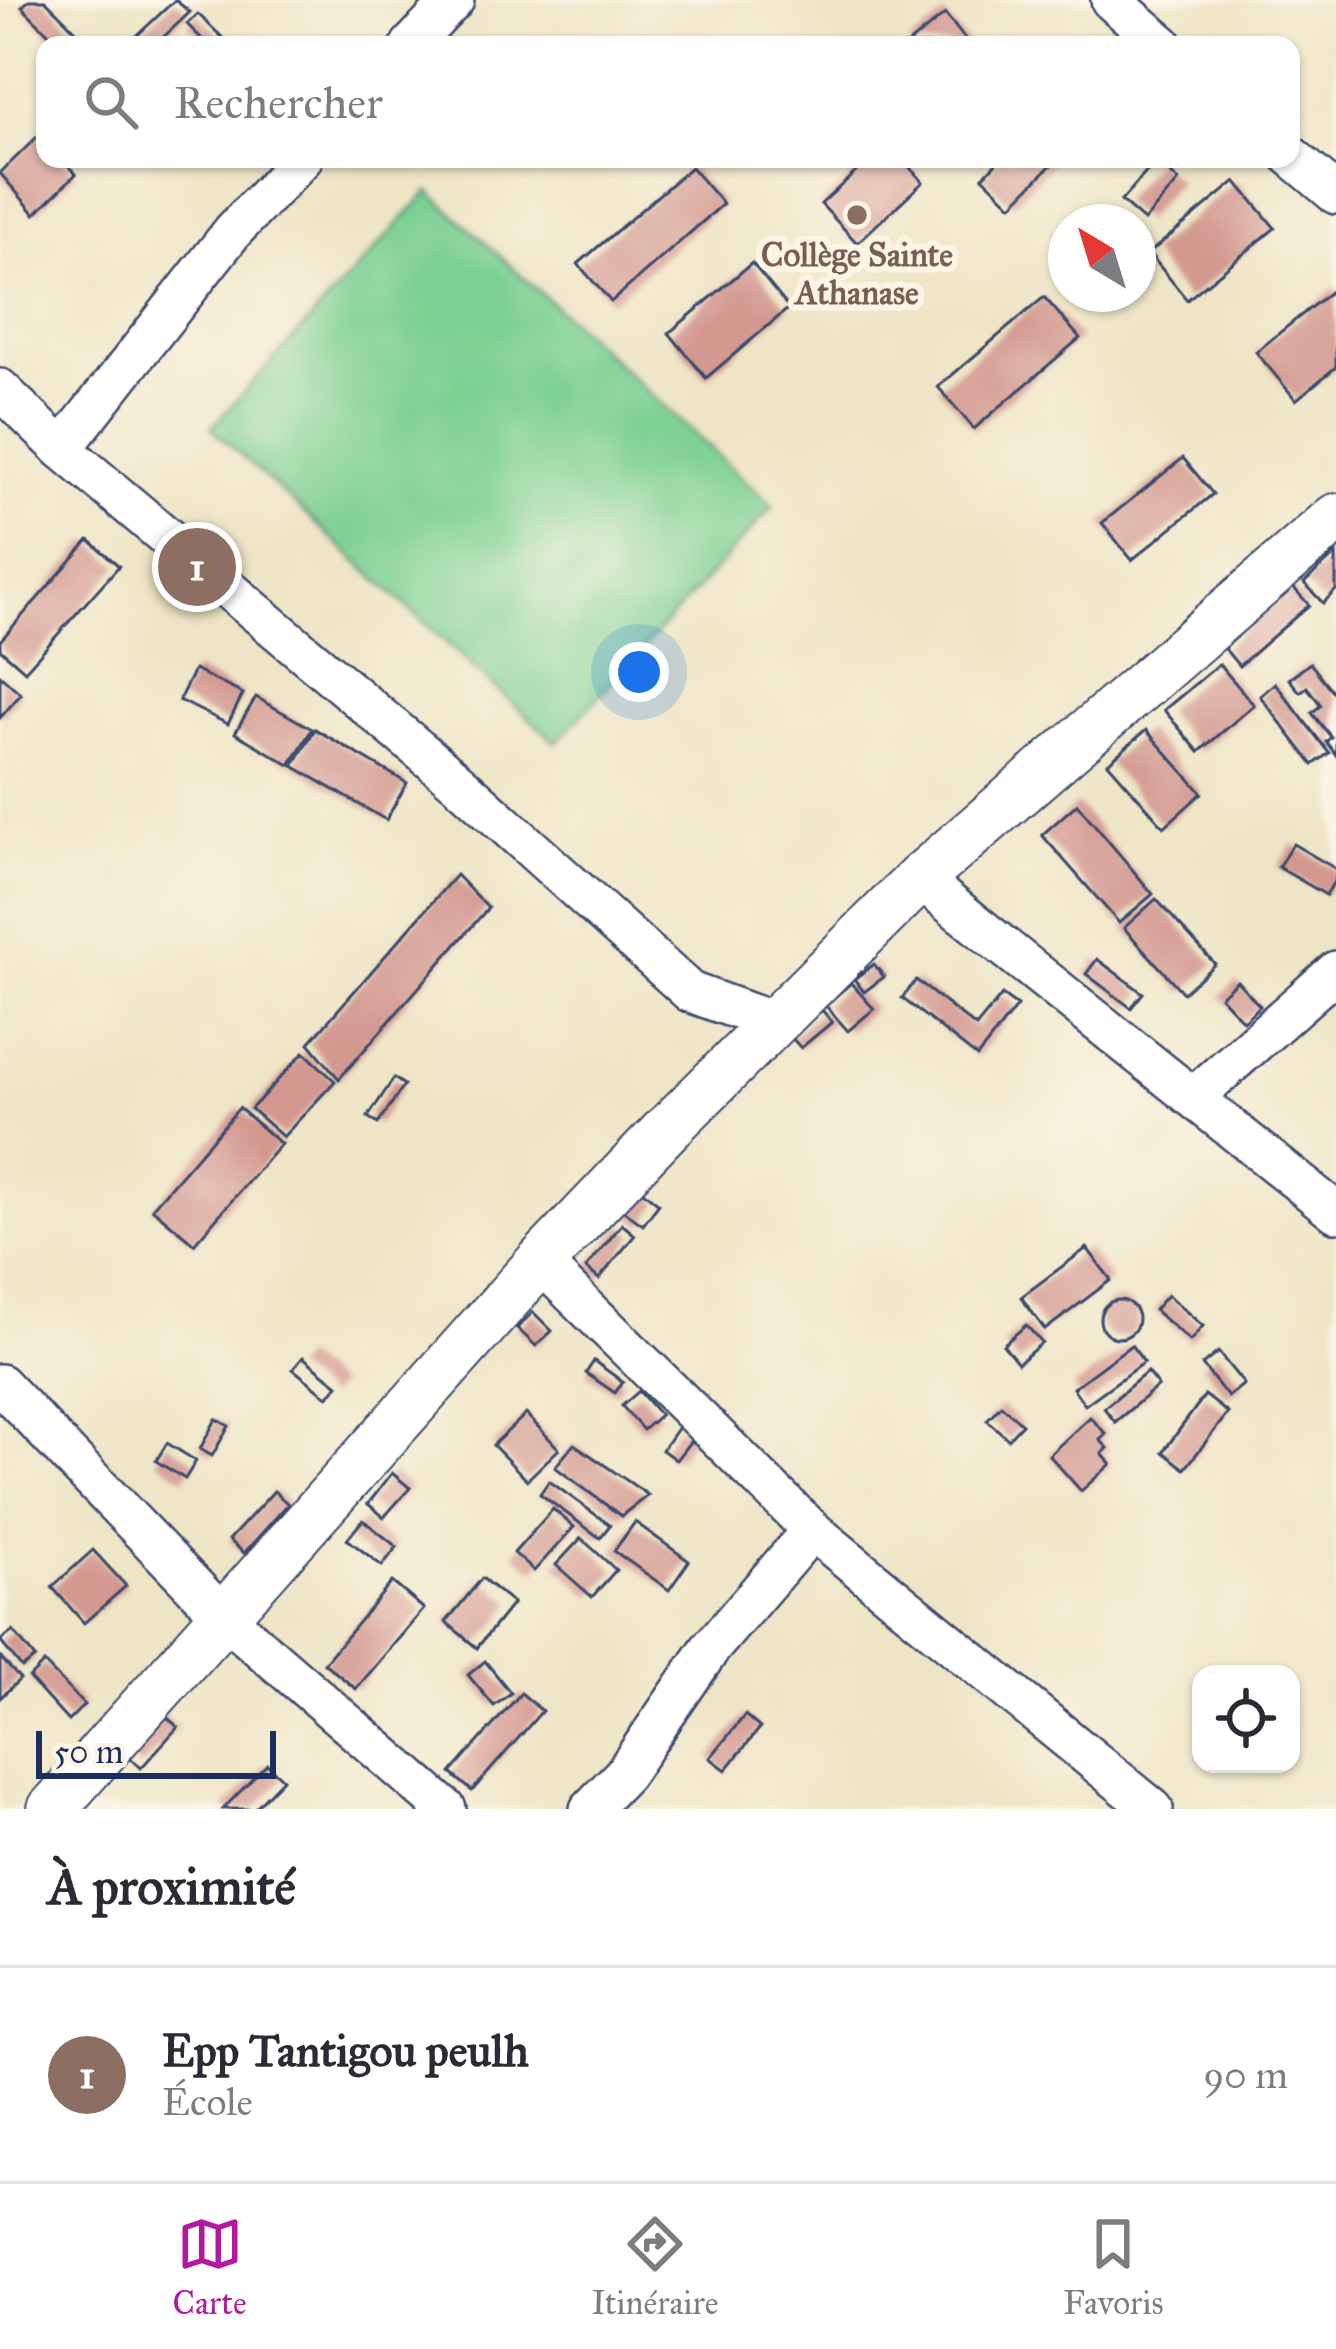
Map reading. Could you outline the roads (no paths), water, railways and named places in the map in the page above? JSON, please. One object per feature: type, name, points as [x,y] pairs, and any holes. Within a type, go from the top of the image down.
[{"type":"main road","points":[[52,1809],[540,1262],[919,879],[1336,518]]},
{"type":"street","points":[[420,36],[454,0]]},
{"type":"street","points":[[1112,0],[1153,36]]},
{"type":"street","points":[[1300,163],[1336,194]]},
{"type":"street","points":[[62,448],[233,231],[293,168]]},
{"type":"street","points":[[0,389],[62,448],[460,784],[690,992],[776,1023]]},
{"type":"street","points":[[919,879],[1336,1212]]},
{"type":"street","points":[[1194,1097],[1336,971]]},
{"type":"street","points":[[540,1262],[812,1530],[1153,1809]]},
{"type":"street","points":[[0,1384],[223,1616],[446,1809]]},
{"type":"street","points":[[590,1809],[624,1774],[710,1648],[812,1530]]},
{"type":"place","name":"Collège Sainte Athanase","points":[[857,215]]},
{"type":"place","name":"Epp Tantigou peulh","points":[[197,567]]}]
